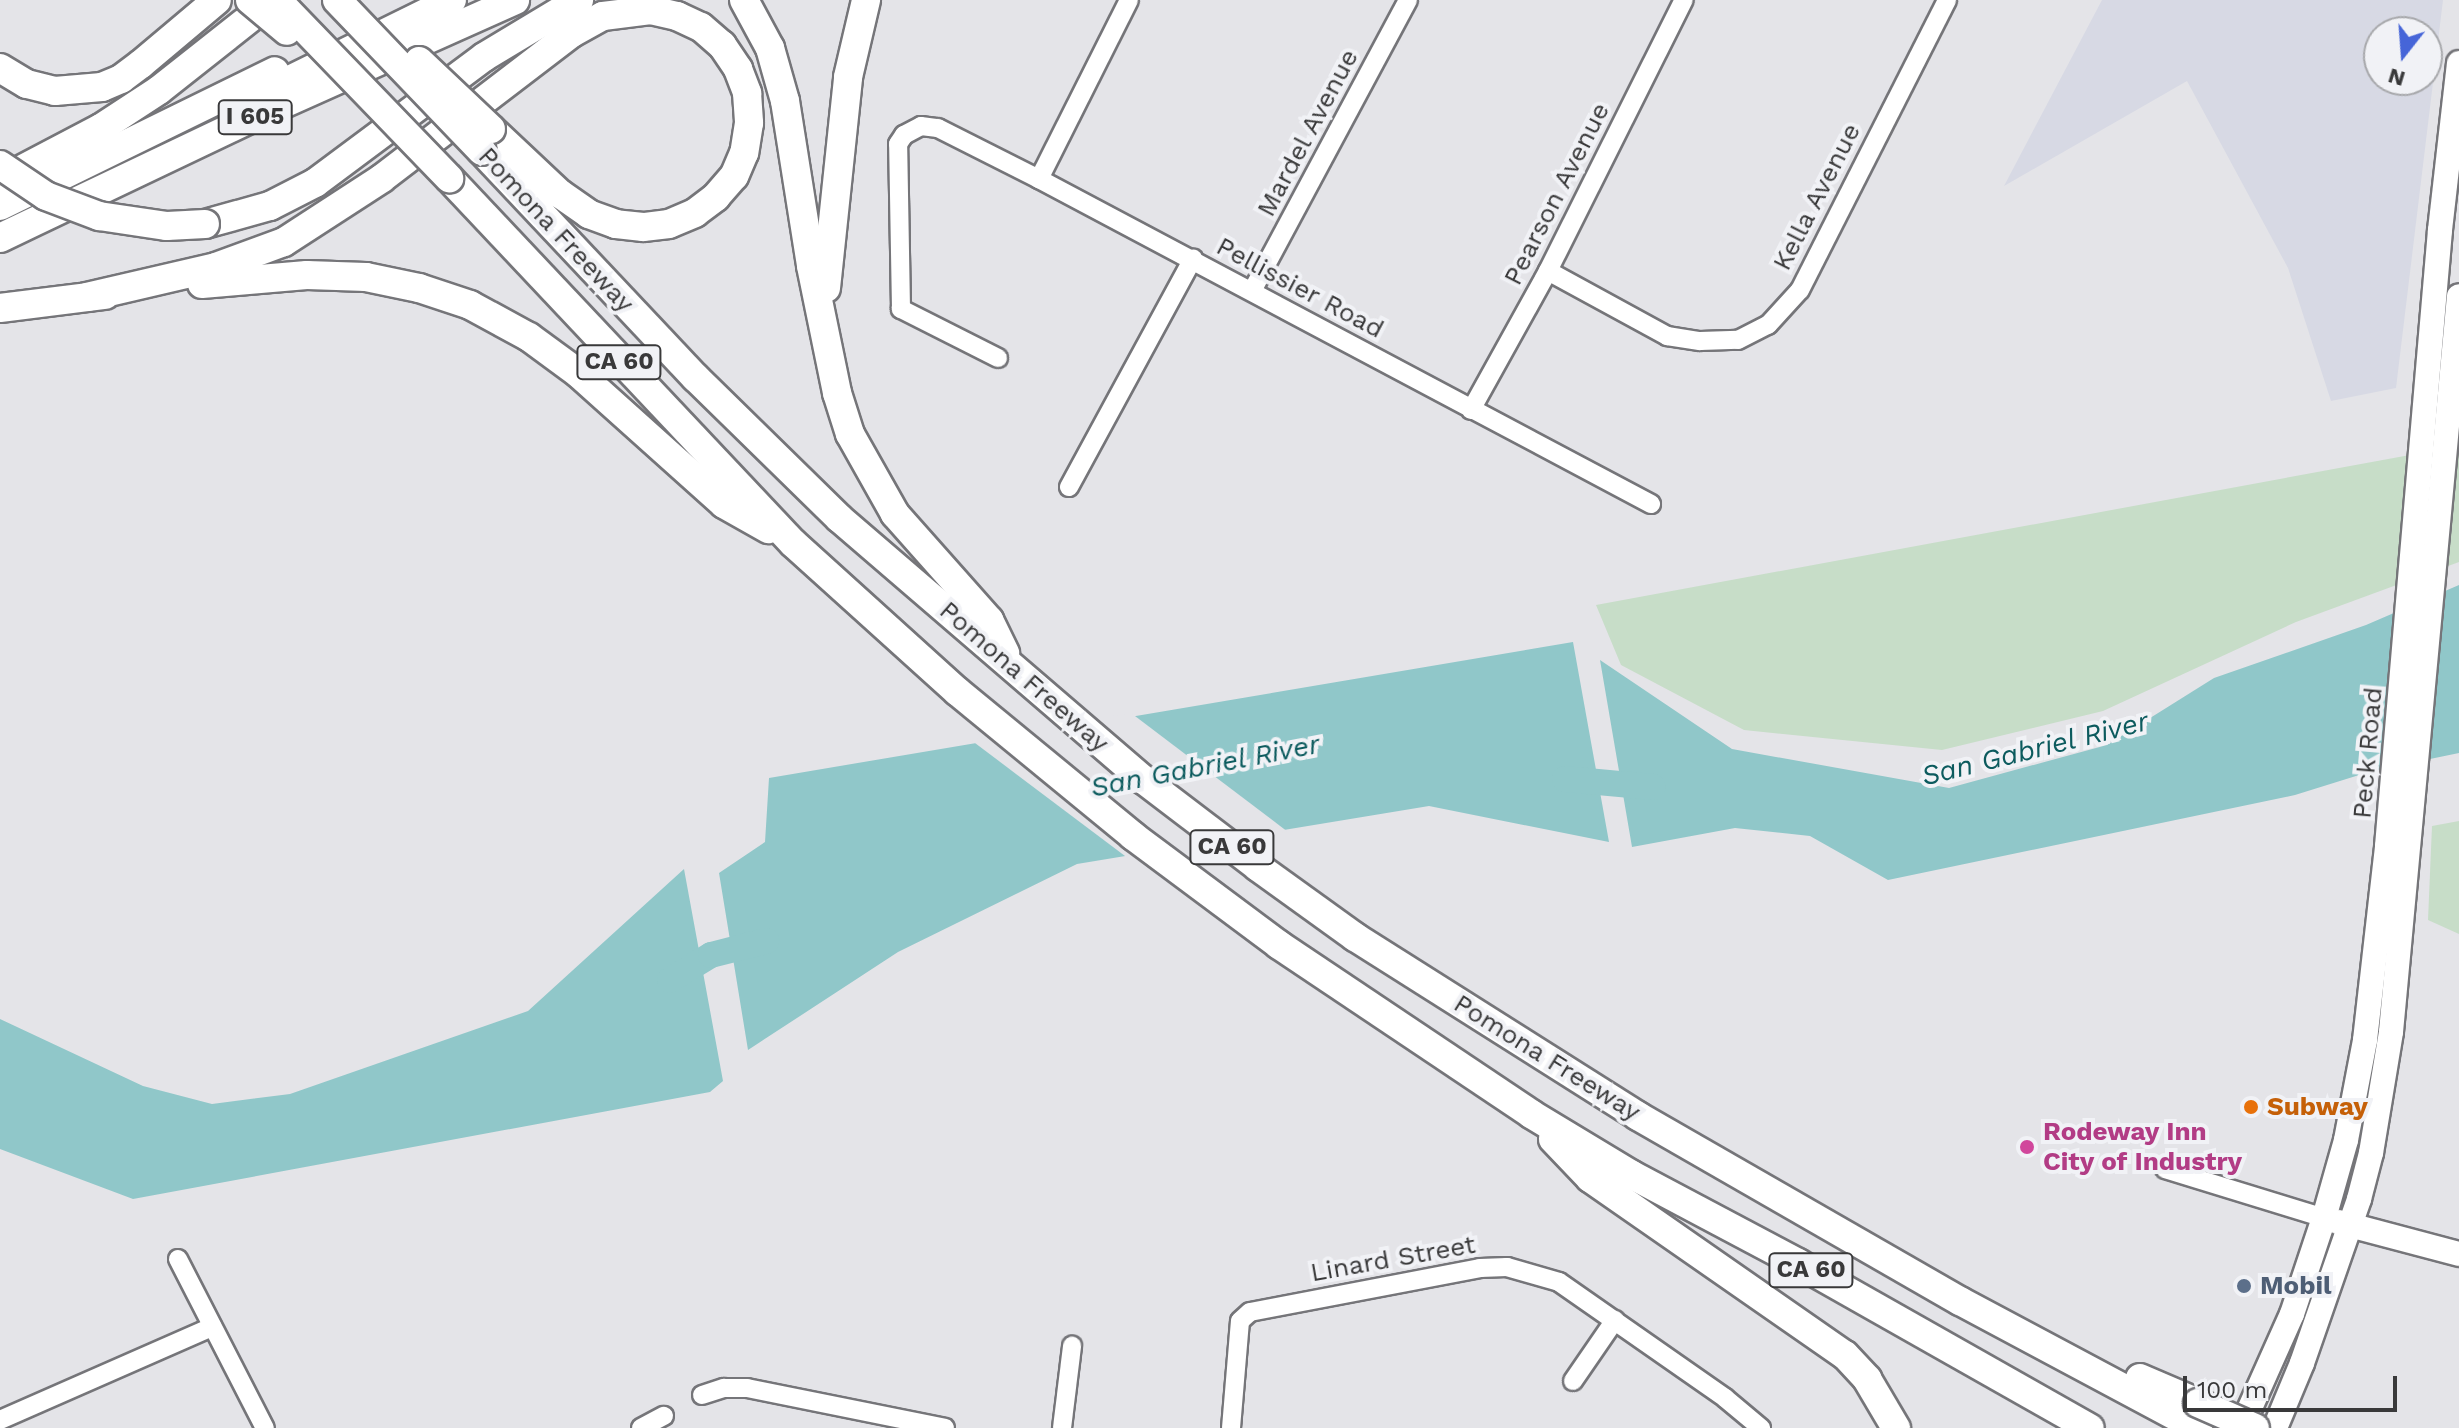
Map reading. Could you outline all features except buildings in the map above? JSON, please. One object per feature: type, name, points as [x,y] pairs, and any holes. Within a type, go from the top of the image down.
[{"type":"highway","points":[[0,68],[27,84],[55,91],[102,87],[121,79],[217,0]]},
{"type":"highway","points":[[250,0],[394,122]]},
{"type":"highway","points":[[0,181],[101,128],[146,99],[275,0]]},
{"type":"highway","name":"Pomona Freeway","points":[[275,0],[449,178],[799,548],[958,692],[1133,836],[1279,945],[1531,1114],[1632,1175],[1798,1263],[2090,1428]]},
{"type":"highway","name":"Pomona Freeway","points":[[337,0],[486,140],[695,377],[834,514],[1144,780],[1258,867],[1355,937],[1638,1116],[1960,1301],[2195,1418],[2255,1428]]},
{"type":"highway","points":[[87,297],[216,267],[284,242],[381,179],[572,33],[603,16],[651,10],[677,16],[701,27],[722,45],[738,69],[747,93],[749,123],[744,153],[734,176],[716,197],[695,213],[669,224],[643,227],[616,224],[589,214],[486,140],[351,0]]},
{"type":"highway","name":"I 605","points":[[0,206],[423,0]]},
{"type":"highway","points":[[0,222],[452,0]]},
{"type":"highway","name":"I 605","points":[[0,238],[254,117],[514,0]]},
{"type":"highway","points":[[0,165],[46,196],[99,216],[167,226],[205,224],[270,206],[315,183],[484,57],[579,0]]},
{"type":"highway","points":[[744,0],[770,48],[785,101],[825,341],[850,434],[891,508],[989,620],[1018,672]]},
{"type":"highway","points":[[825,341],[827,260],[848,77],[866,0]]},
{"type":"highway","points":[[0,308],[307,275],[366,277],[444,296],[470,305],[529,337],[578,373],[724,504],[799,548]]},
{"type":"highway","points":[[1531,1114],[1590,1178],[1845,1355],[1875,1391],[1896,1428]]},
{"type":"main road","name":"Peck Road","points":[[2275,1428],[2351,1226],[2371,1153],[2391,1032],[2400,816],[2436,419],[2459,63]]},
{"type":"main road","name":"Peck Road","points":[[2436,419],[2459,296]]},
{"type":"main road","name":"Peck Road","points":[[2241,1428],[2292,1314],[2346,1140],[2400,816]]},
{"type":"main road","points":[[2324,1218],[2459,1254]]},
{"type":"street","points":[[1039,179],[1129,0]]},
{"type":"street","name":"Mardel Avenue","points":[[1252,291],[1408,0]]},
{"type":"street","name":"Pearson Avenue","points":[[1471,410],[1548,271],[1684,0]]},
{"type":"street","name":"Kella Avenue","points":[[1548,271],[1667,336],[1700,341],[1738,340],[1768,325],[1800,290],[1947,0]]},
{"type":"street","name":"Pellissier Road","points":[[998,358],[901,309],[898,144],[904,135],[921,126],[938,128],[1039,179],[1651,504]]},
{"type":"street","points":[[1069,487],[1193,259]]},
{"type":"street","points":[[2165,1169],[2324,1218]]},
{"type":"street","points":[[178,1259],[265,1428]]},
{"type":"street","name":"Linard Street","points":[[1231,1428],[1240,1321],[1258,1309],[1480,1268],[1507,1267],[1559,1282],[1725,1398],[1761,1428]]},
{"type":"street","points":[[1573,1381],[1615,1320]]},
{"type":"street","points":[[0,1420],[212,1327]]},
{"type":"street","points":[[1062,1428],[1072,1346]]},
{"type":"street","points":[[702,1395],[724,1388],[747,1388],[945,1428]]},
{"type":"street","points":[[641,1428],[664,1416]]},
{"type":"shaded area","points":[[2102,0],[2443,0],[2441,16],[2363,16],[2363,96],[2431,96],[2396,388],[2331,401],[2288,268],[2187,81],[2004,186]]},
{"type":"green space","points":[[2459,446],[2459,562],[2296,622],[2103,711],[1942,750],[1744,730],[1621,665],[1596,605]]},
{"type":"green space","points":[[2459,821],[2459,934],[2428,920],[2432,826]]},
{"type":"water","points":[[2459,585],[2459,753],[2372,771],[2295,795],[1888,880],[1810,836],[1735,828],[1632,847],[1600,660],[1732,749],[1949,788],[2107,745],[2214,678],[2366,625]]},
{"type":"water","points":[[1573,642],[1609,842],[1429,806],[1077,864],[898,952],[748,1050],[719,873],[765,842],[769,778]]},
{"type":"water","points":[[684,869],[723,1081],[710,1092],[133,1199],[0,1149],[0,1019],[143,1086],[212,1104],[290,1094],[528,1011]]},
{"type":"pier","points":[[1131,713],[1288,832],[1129,859],[971,740]]},
{"type":"waterway","name":"San Gabriel River","points":[[1565,779],[1653,787]]},
{"type":"waterway","name":"San Gabriel River","points":[[670,980],[711,955],[766,941]]},
{"type":"place","name":"Subway","points":[[2251,1107]]},
{"type":"place","name":"Rodeway Inn City of Industry","points":[[2027,1147]]},
{"type":"place","name":"Mobil","points":[[2244,1286]]}]
